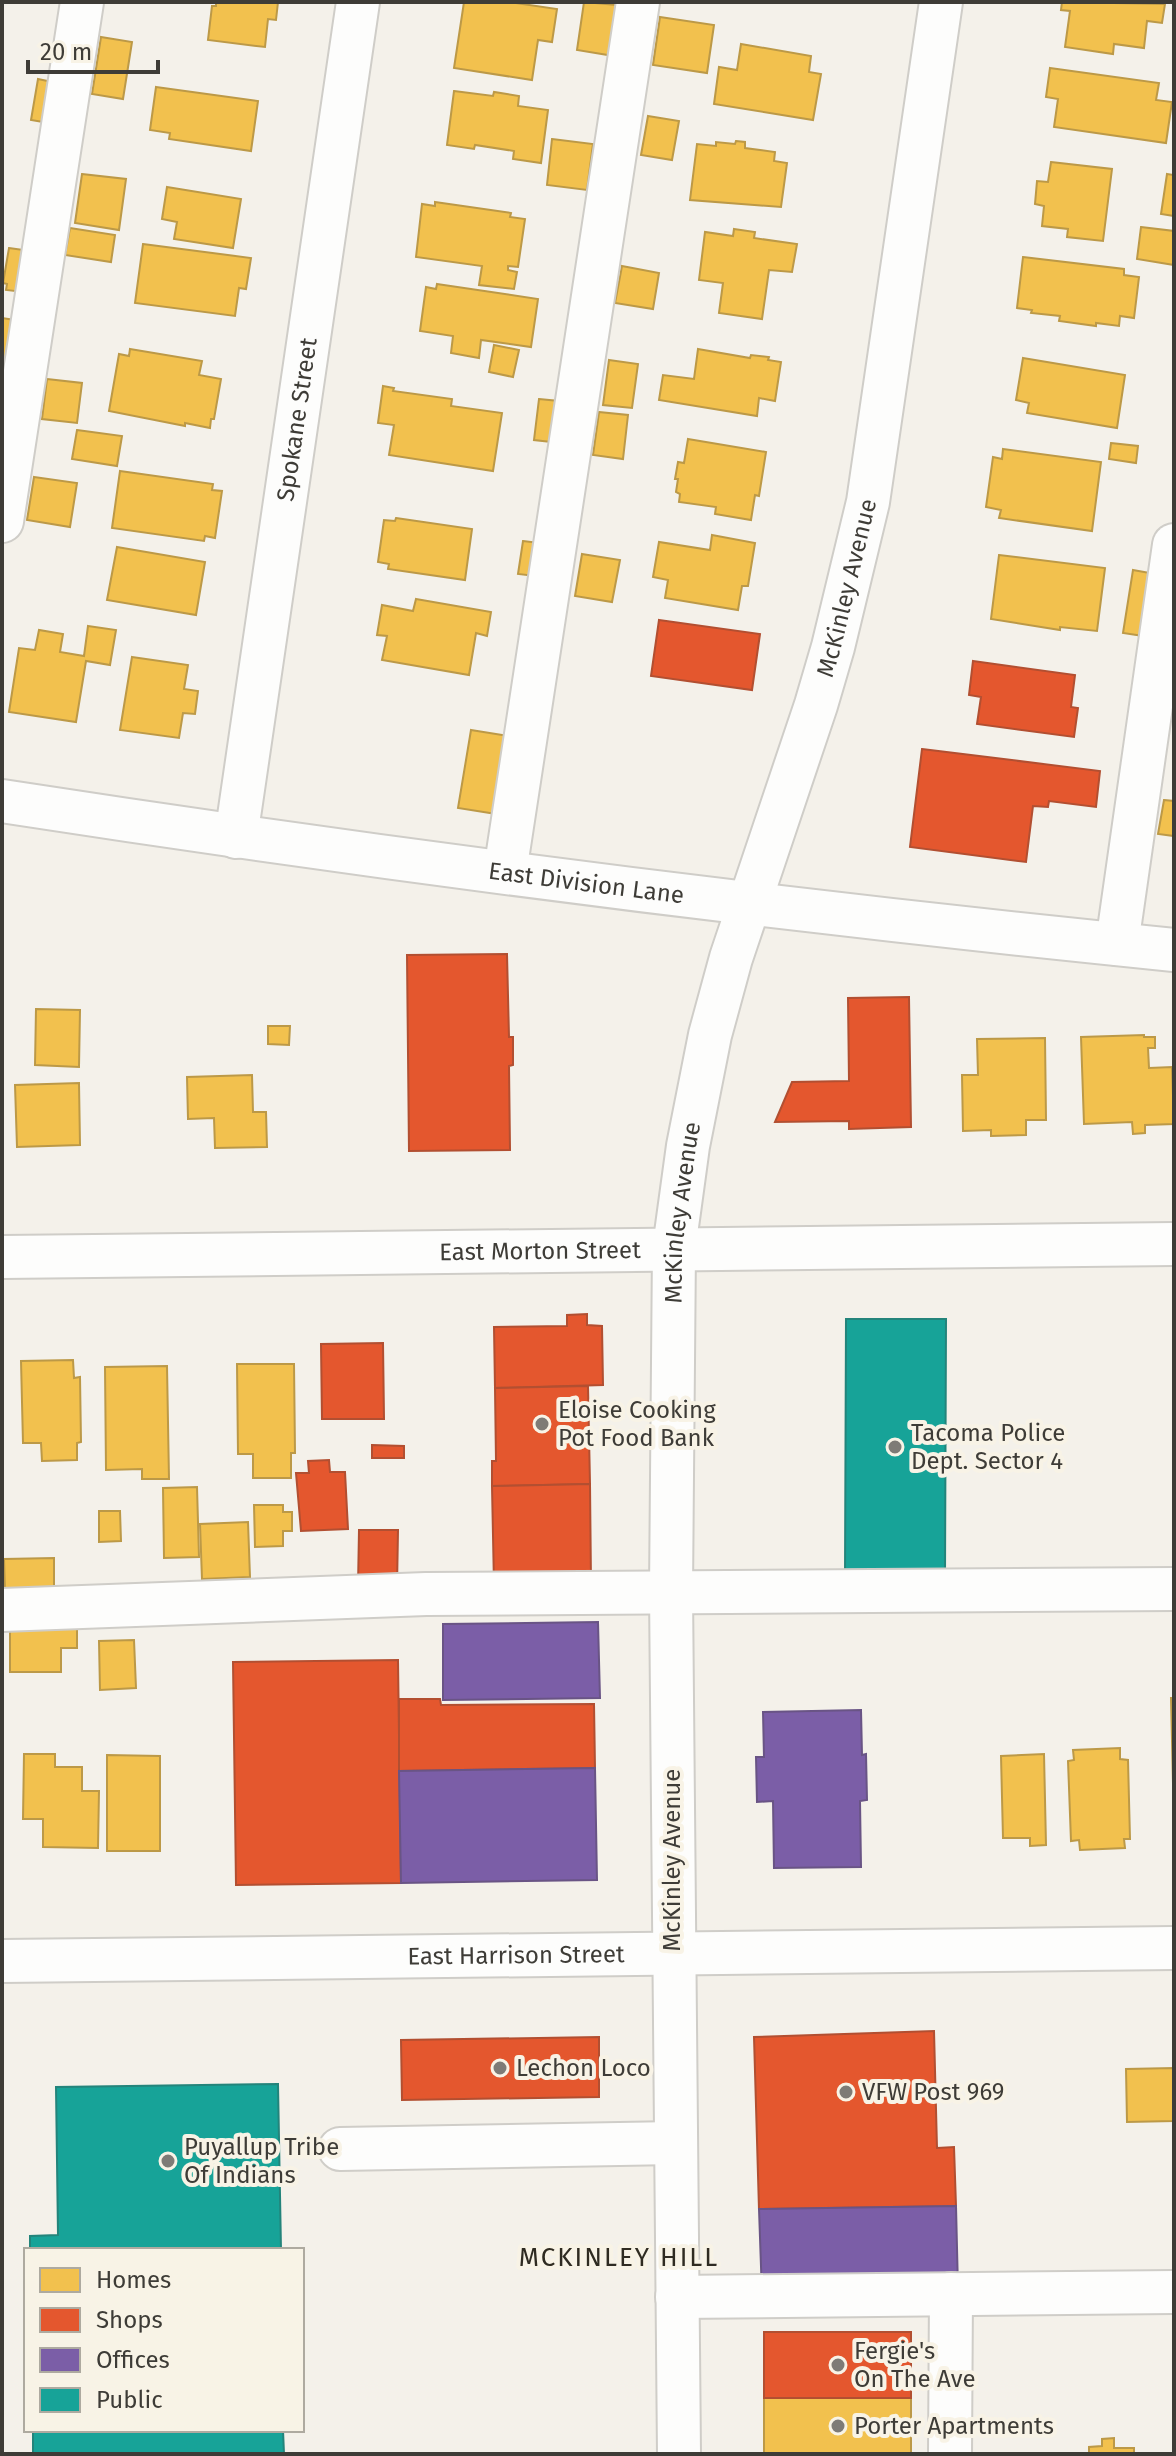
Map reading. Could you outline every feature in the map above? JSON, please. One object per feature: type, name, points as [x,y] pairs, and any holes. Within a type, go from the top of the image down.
[{"type":"street","points":[[2,521],[82,2]]},
{"type":"street","name":"Spokane Street","points":[[236,837],[358,2]]},
{"type":"street","points":[[505,872],[638,2]]},
{"type":"street","name":"McKinley Avenue","points":[[679,2454],[671,1591],[674,1248],[688,1146],[710,1035],[749,904],[816,705],[868,502],[941,2]]},
{"type":"street","points":[[1117,944],[1174,545]]},
{"type":"street","name":"East Division Lane","points":[[2,801],[236,837],[749,904],[1174,950]]},
{"type":"street","name":"East Morton Street","points":[[2,1257],[1174,1244]]},
{"type":"street","points":[[2,1610],[426,1594],[1174,1589]]},
{"type":"street","name":"East Harrison Street","points":[[2,1961],[1174,1948]]},
{"type":"street","points":[[340,2149],[675,2143]]},
{"type":"street","points":[[677,2297],[1174,2292]]},
{"type":"street","points":[[950,2454],[951,2294]]},
{"type":"building: Homes","points":[[216,2],[278,2],[276,20],[268,19],[265,47],[208,40],[212,6],[216,6]]},
{"type":"building: Homes","points":[[464,2],[509,2],[557,9],[552,42],[538,40],[532,80],[454,68]]},
{"type":"building: Homes","points":[[584,2],[628,6],[620,57],[577,50]]},
{"type":"building: Homes","points":[[1062,2],[1165,4],[1162,23],[1147,21],[1144,48],[1114,44],[1113,54],[1065,47],[1070,11],[1061,10]]},
{"type":"building: Homes","points":[[660,17],[714,25],[707,73],[653,65]]},
{"type":"building: Homes","points":[[101,37],[132,42],[123,99],[92,94]]},
{"type":"building: Homes","points":[[741,44],[811,56],[809,72],[821,74],[813,120],[714,104],[719,67],[737,70]]},
{"type":"building: Homes","points":[[1050,68],[1159,83],[1156,100],[1172,102],[1166,143],[1054,127],[1058,99],[1046,97]]},
{"type":"building: Homes","points":[[38,79],[62,84],[55,124],[31,120]]},
{"type":"building: Homes","points":[[156,87],[258,101],[251,151],[169,139],[170,133],[150,130]]},
{"type":"building: Homes","points":[[454,91],[519,96],[518,106],[548,110],[541,163],[513,159],[514,151],[475,145],[474,149],[447,145]]},
{"type":"building: Homes","points":[[648,116],[679,121],[672,160],[641,155]]},
{"type":"building: Homes","points":[[552,139],[593,144],[587,190],[547,185]]},
{"type":"building: Homes","points":[[736,141],[745,142],[745,148],[775,152],[774,161],[787,163],[781,207],[690,200],[697,144],[716,146],[716,142],[735,144]]},
{"type":"building: Homes","points":[[1051,162],[1112,169],[1103,241],[1067,237],[1068,229],[1042,226],[1044,206],[1035,204],[1037,181],[1048,182]]},
{"type":"building: Homes","points":[[82,174],[126,179],[119,230],[75,223]]},
{"type":"building: Homes","points":[[1167,174],[1174,175],[1174,216],[1161,214]]},
{"type":"building: Homes","points":[[167,187],[241,199],[233,248],[174,239],[177,222],[162,219]]},
{"type":"building: Homes","points":[[435,202],[511,213],[510,217],[525,219],[518,267],[508,266],[508,270],[517,272],[514,289],[479,285],[482,266],[416,257],[422,204],[435,206]]},
{"type":"building: Homes","points":[[1141,227],[1174,231],[1174,265],[1137,259]]},
{"type":"building: Homes","points":[[70,228],[115,235],[111,262],[65,255]]},
{"type":"building: Homes","points":[[734,229],[755,232],[754,238],[797,244],[792,272],[769,270],[762,319],[719,313],[723,283],[699,280],[705,232],[733,236]]},
{"type":"building: Homes","points":[[143,244],[251,258],[246,289],[239,288],[235,316],[135,303]]},
{"type":"building: Homes","points":[[9,248],[38,252],[32,293],[6,290],[7,284],[3,283]]},
{"type":"building: Homes","points":[[1023,257],[1124,269],[1124,275],[1139,277],[1134,318],[1120,316],[1119,326],[1096,323],[1096,326],[1059,321],[1060,316],[1017,308]]},
{"type":"building: Homes","points":[[622,266],[659,273],[653,309],[615,303]]},
{"type":"building: Homes","points":[[437,284],[538,299],[531,347],[481,340],[479,358],[451,353],[453,336],[420,331],[426,287],[436,289]]},
{"type":"building: Homes","points":[[2,318],[28,322],[19,373],[2,370]]},
{"type":"building: Homes","points":[[494,345],[519,350],[513,377],[489,372]]},
{"type":"building: Homes","points":[[130,349],[202,361],[199,375],[221,379],[210,428],[109,411],[119,354],[129,356]]},
{"type":"building: Homes","points":[[698,349],[750,358],[751,355],[769,357],[768,360],[781,362],[775,401],[759,398],[757,416],[659,400],[663,375],[694,379]]},
{"type":"building: Homes","points":[[1023,358],[1125,375],[1117,428],[1027,413],[1029,403],[1016,400]]},
{"type":"building: Homes","points":[[609,360],[638,364],[632,408],[603,405]]},
{"type":"building: Homes","points":[[47,379],[82,383],[77,423],[42,419]]},
{"type":"building: Homes","points":[[383,386],[394,388],[393,391],[452,399],[451,406],[502,413],[493,471],[389,455],[394,425],[378,423]]},
{"type":"building: Homes","points":[[539,399],[569,402],[560,443],[534,440]]},
{"type":"building: Homes","points":[[599,412],[628,415],[623,459],[593,455]]},
{"type":"building: Homes","points":[[77,430],[122,436],[117,466],[72,459]]},
{"type":"building: Homes","points":[[688,439],[766,452],[759,496],[755,495],[751,520],[715,514],[716,507],[679,502],[680,494],[676,492],[678,479],[675,479],[678,462],[684,463]]},
{"type":"building: Homes","points":[[1111,443],[1138,446],[1136,463],[1109,459]]},
{"type":"building: Homes","points":[[1003,449],[1101,462],[1092,531],[999,518],[1001,510],[986,507],[993,457],[1002,459]]},
{"type":"building: Homes","points":[[120,471],[213,484],[212,490],[222,491],[215,538],[205,536],[204,541],[112,528]]},
{"type":"building: Homes","points":[[34,477],[77,483],[70,527],[27,520]]},
{"type":"building: Homes","points":[[396,518],[472,529],[465,580],[388,569],[389,564],[378,562],[384,520],[395,521]]},
{"type":"building: Homes","points":[[712,535],[755,543],[748,586],[742,586],[738,610],[665,598],[668,580],[653,577],[659,542],[710,550]]},
{"type":"building: Homes","points":[[523,541],[548,544],[543,577],[518,574]]},
{"type":"building: Homes","points":[[117,547],[205,562],[196,615],[107,600]]},
{"type":"building: Homes","points":[[582,554],[620,560],[612,602],[575,596]]},
{"type":"building: Homes","points":[[999,555],[1105,568],[1097,631],[1060,627],[1060,630],[991,619]]},
{"type":"building: Homes","points":[[1133,570],[1161,575],[1150,637],[1123,633]]},
{"type":"building: Homes","points":[[416,599],[491,612],[487,636],[476,633],[469,675],[382,660],[387,636],[377,635],[382,605],[413,611]]},
{"type":"building: Homes","points":[[88,626],[116,630],[110,665],[86,661],[76,722],[9,712],[19,648],[35,650],[39,630],[63,634],[60,652],[84,656]]},
{"type":"building: Homes","points":[[132,657],[188,665],[184,689],[198,691],[195,714],[183,713],[179,738],[120,730]]},
{"type":"building: Homes","points":[[471,730],[521,738],[509,816],[458,808]]},
{"type":"building: Homes","points":[[1164,800],[1174,801],[1174,836],[1158,834]]},
{"type":"building: Homes","points":[[36,1009],[80,1010],[79,1067],[35,1065]]},
{"type":"building: Homes","points":[[268,1026],[290,1026],[289,1045],[268,1044]]},
{"type":"building: Homes","points":[[1081,1037],[1155,1037],[1155,1048],[1148,1048],[1149,1068],[1172,1067],[1174,1124],[1145,1125],[1145,1133],[1133,1134],[1132,1122],[1084,1124]]},
{"type":"building: Homes","points":[[1045,1038],[1046,1120],[1026,1120],[1026,1135],[991,1136],[991,1130],[963,1131],[962,1075],[978,1075],[977,1039]]},
{"type":"building: Homes","points":[[252,1075],[253,1112],[266,1112],[267,1147],[215,1148],[214,1118],[188,1119],[187,1077]]},
{"type":"building: Homes","points":[[79,1083],[80,1145],[17,1147],[15,1085]]},
{"type":"building: Homes","points":[[73,1360],[74,1378],[80,1377],[81,1442],[77,1443],[77,1460],[42,1461],[41,1443],[23,1443],[21,1361]]},
{"type":"building: Homes","points":[[237,1364],[294,1364],[295,1453],[291,1453],[291,1478],[253,1478],[253,1454],[238,1454]]},
{"type":"building: Homes","points":[[167,1366],[169,1479],[142,1479],[142,1469],[106,1470],[105,1367]]},
{"type":"building: Homes","points":[[197,1487],[199,1557],[164,1558],[163,1488]]},
{"type":"building: Homes","points":[[254,1505],[283,1505],[283,1512],[292,1512],[292,1531],[283,1531],[283,1546],[255,1547]]},
{"type":"building: Homes","points":[[99,1511],[120,1511],[121,1541],[99,1542]]},
{"type":"building: Homes","points":[[248,1522],[250,1577],[202,1579],[200,1524]]},
{"type":"building: Homes","points":[[54,1558],[54,1592],[5,1592],[4,1559]]},
{"type":"building: Homes","points":[[10,1629],[77,1629],[77,1648],[61,1648],[61,1672],[10,1672]]},
{"type":"building: Homes","points":[[134,1640],[136,1688],[100,1690],[99,1641]]},
{"type":"building: Homes","points":[[1171,1698],[1174,1698],[1174,1826]]},
{"type":"building: Homes","points":[[1120,1748],[1120,1759],[1128,1760],[1130,1839],[1124,1839],[1125,1848],[1080,1850],[1079,1840],[1071,1841],[1068,1761],[1074,1760],[1073,1750]]},
{"type":"building: Homes","points":[[24,1754],[55,1754],[55,1767],[82,1767],[82,1791],[99,1791],[98,1848],[43,1847],[43,1819],[23,1819]]},
{"type":"building: Homes","points":[[1044,1754],[1046,1845],[1030,1846],[1030,1838],[1003,1838],[1001,1756]]},
{"type":"building: Homes","points":[[107,1755],[160,1756],[160,1851],[107,1851]]},
{"type":"building: Homes","points":[[1174,2068],[1174,2121],[1127,2122],[1126,2069]]},
{"type":"building: Homes","name":"Porter Apartments","points":[[764,2398],[911,2398],[911,2454],[764,2454]]},
{"type":"building: Homes","points":[[1114,2438],[1114,2448],[1134,2448],[1134,2454],[1089,2454],[1089,2447],[1102,2446],[1102,2439]]},
{"type":"building: Shops","points":[[659,620],[760,634],[752,690],[651,676]]},
{"type":"building: Shops","points":[[973,661],[1075,675],[1071,707],[1078,708],[1074,737],[977,724],[981,697],[969,695]]},
{"type":"building: Shops","points":[[922,749],[1100,771],[1096,807],[1049,801],[1048,807],[1033,806],[1026,862],[910,847]]},
{"type":"building: Shops","points":[[507,954],[509,1037],[513,1037],[513,1065],[509,1066],[510,1150],[409,1151],[407,955]]},
{"type":"building: Shops","points":[[909,997],[911,1127],[849,1129],[849,1121],[775,1122],[792,1082],[849,1081],[848,998]]},
{"type":"building: Shops","points":[[587,1314],[587,1325],[602,1326],[603,1385],[495,1388],[494,1327],[567,1326],[567,1315]]},
{"type":"building: Shops","points":[[383,1343],[384,1419],[322,1419],[321,1344]]},
{"type":"building: Shops","name":"Eloise Cooking Pot Food Bank","points":[[588,1386],[590,1484],[492,1486],[492,1461],[496,1461],[495,1388]]},
{"type":"building: Shops","points":[[372,1445],[404,1446],[404,1458],[372,1458]]},
{"type":"building: Shops","points":[[329,1460],[330,1472],[345,1472],[348,1529],[301,1531],[296,1473],[309,1473],[308,1461]]},
{"type":"building: Shops","points":[[590,1484],[591,1584],[494,1585],[492,1486]]},
{"type":"building: Shops","points":[[359,1530],[398,1530],[397,1588],[358,1587]]},
{"type":"building: Shops","points":[[398,1660],[401,1883],[236,1885],[233,1662]]},
{"type":"building: Shops","points":[[399,1699],[440,1699],[441,1705],[594,1704],[595,1768],[399,1771]]},
{"type":"building: Shops","name":"VFW Post 969","points":[[934,2031],[937,2148],[954,2147],[956,2206],[759,2209],[754,2037]]},
{"type":"building: Shops","name":"Lechon Loco","points":[[599,2037],[599,2097],[402,2100],[401,2040]]},
{"type":"building: Shops","name":"Fergie's On The Ave","points":[[764,2332],[911,2332],[911,2398],[764,2398]]},
{"type":"building: Offices","points":[[598,1622],[600,1698],[443,1700],[443,1624]]},
{"type":"building: Offices","points":[[861,1710],[867,1800],[860,1801],[861,1867],[774,1868],[773,1801],[757,1802],[756,1757],[764,1757],[763,1712]]},
{"type":"building: Offices","points":[[595,1768],[597,1880],[401,1883],[399,1771]]},
{"type":"building: Offices","points":[[956,2206],[958,2289],[762,2295],[759,2209]]},
{"type":"building: Public","name":"Tacoma Police Dept. Sector 4","points":[[846,1319],[946,1319],[945,1576],[845,1575]]},
{"type":"building: Public","name":"Puyallup Tribe Of Indians","points":[[278,2084],[281,2248],[30,2248],[30,2236],[58,2235],[56,2087]]},
{"type":"building: Public","points":[[33,2432],[283,2432],[284,2454],[33,2454]]},
{"type":"place","name":"Eloise Cooking Pot Food Bank","points":[[542,1424]]},
{"type":"place","name":"Tacoma Police Dept. Sector 4","points":[[895,1447]]},
{"type":"place","name":"Lechon Loco","points":[[500,2068]]},
{"type":"place","name":"VFW Post 969","points":[[846,2092]]},
{"type":"place","name":"Puyallup Tribe Of Indians","points":[[168,2161]]},
{"type":"place","name":"Fergie's On The Ave","points":[[838,2365]]},
{"type":"place","name":"Porter Apartments","points":[[838,2426]]},
{"type":"district","name":"MCKINLEY HILL","points":[[619,2257]]}]
